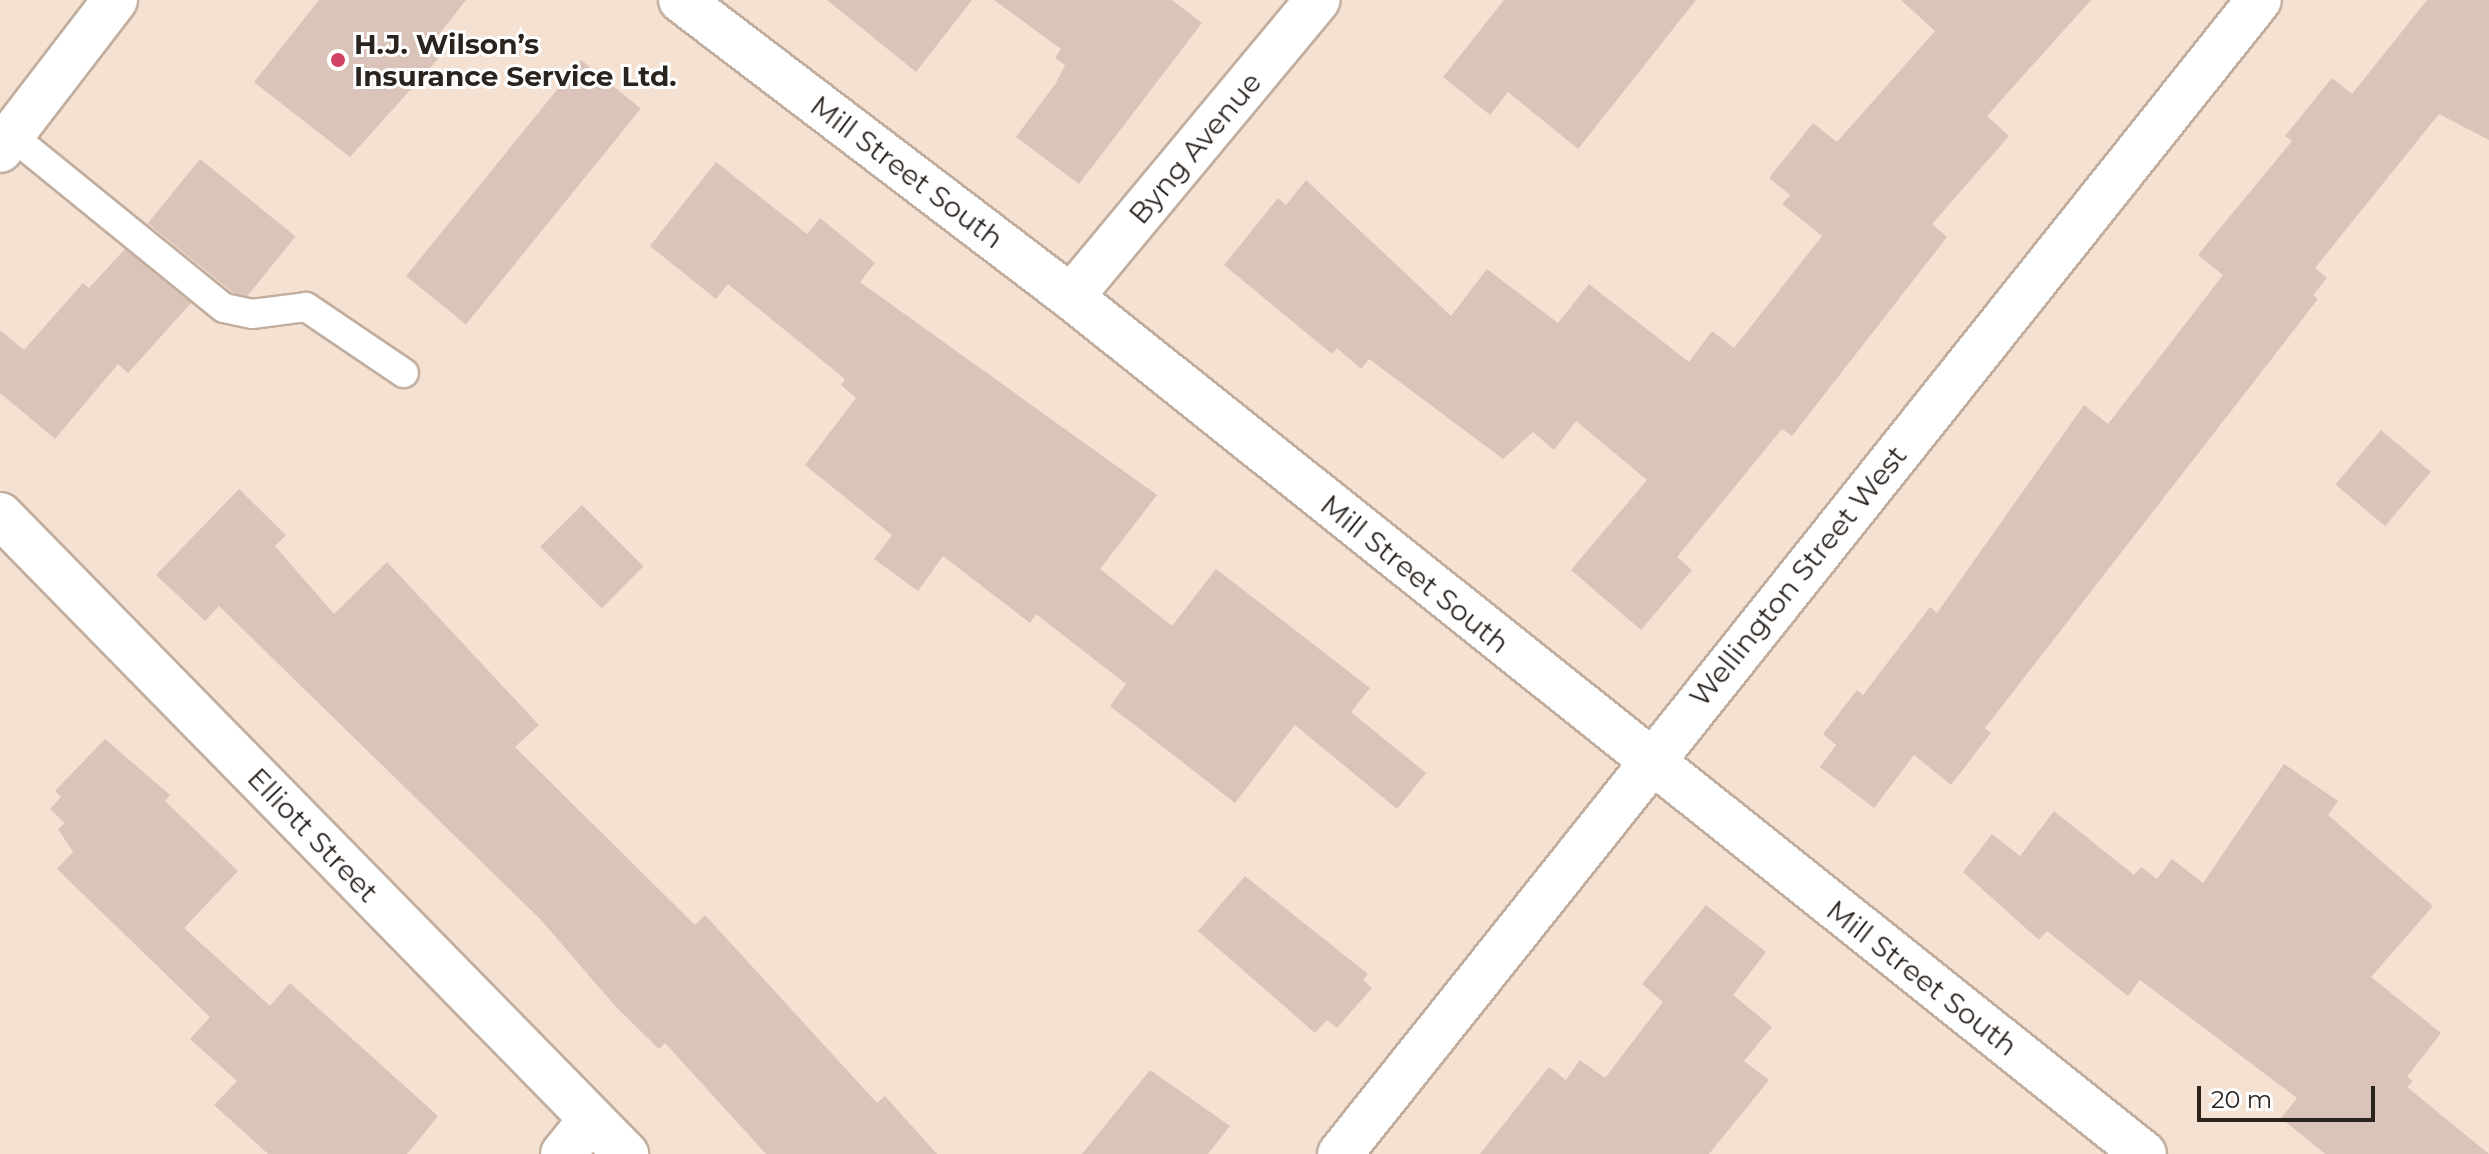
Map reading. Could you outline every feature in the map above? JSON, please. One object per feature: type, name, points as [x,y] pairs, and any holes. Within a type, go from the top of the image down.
[{"type":"street","points":[[6,142],[115,0]]},
{"type":"street","name":"Mill Street South","points":[[681,0],[1071,297],[1648,763],[2144,1154]]},
{"type":"street","name":"Byng Avenue","points":[[1071,297],[1318,0]]},
{"type":"street","name":"Wellington Street West","points":[[1340,1154],[1648,763],[2259,0]]},
{"type":"street","name":"Elliott Street","points":[[0,515],[626,1154]]},
{"type":"street","points":[[563,1154],[591,1119]]},
{"type":"lane","points":[[6,142],[224,308],[252,314],[306,307],[404,373]]},
{"type":"building","points":[[319,0],[466,0],[427,50],[438,59],[350,157],[254,82]]},
{"type":"building","points":[[827,0],[972,0],[916,72]]},
{"type":"building","points":[[994,0],[1172,0],[1202,23],[1079,184],[1016,137],[1056,83],[1065,65],[1055,58],[1061,49]]},
{"type":"building","points":[[1504,0],[1696,0],[1578,149],[1508,92],[1490,115],[1443,77]]},
{"type":"building","points":[[1901,0],[2091,0],[1987,116],[2009,136],[1932,224],[1947,237],[1792,436],[1782,429],[1677,557],[1692,570],[1641,630],[1571,570],[1647,480],[1576,421],[1554,450],[1533,432],[1503,459],[1369,359],[1361,369],[1337,348],[1332,354],[1224,265],[1278,198],[1286,205],[1306,180],[1451,316],[1487,269],[1558,323],[1589,284],[1689,362],[1712,331],[1734,348],[1822,236],[1782,204],[1790,195],[1769,178],[1813,123],[1837,142],[1935,31]]},
{"type":"building","points":[[2427,0],[2489,0],[2489,140],[2439,114],[2315,268],[2327,278],[2313,295],[2318,299],[1985,728],[1991,733],[1951,785],[1914,755],[1874,808],[1820,767],[1836,745],[1823,734],[1857,690],[1863,695],[1930,607],[1937,613],[2084,405],[2108,424],[2223,275],[2198,255],[2292,141],[2285,136],[2332,78],[2352,94]]},
{"type":"building","points":[[581,60],[641,108],[466,325],[406,276]]},
{"type":"building","points":[[200,159],[296,236],[243,301],[148,224]]},
{"type":"building","points":[[716,162],[807,234],[820,218],[875,263],[860,282],[1157,495],[1100,569],[1172,626],[1216,569],[1370,688],[1351,712],[1426,773],[1397,809],[1295,725],[1235,803],[1110,706],[1126,684],[1036,614],[1030,623],[943,556],[918,591],[874,559],[892,535],[805,465],[856,398],[841,385],[845,379],[728,284],[716,299],[650,246]]},
{"type":"building","points":[[125,249],[191,303],[128,373],[118,364],[55,439],[0,393],[0,330],[24,350],[83,283],[89,288]]},
{"type":"building","points":[[2381,430],[2431,472],[2385,526],[2335,484]]},
{"type":"building","points":[[239,489],[286,535],[275,546],[334,614],[387,562],[539,725],[515,747],[695,925],[705,915],[877,1103],[885,1096],[937,1154],[766,1154],[665,1043],[659,1049],[616,1007],[541,920],[219,606],[205,621],[156,575]]},
{"type":"building","points":[[582,505],[644,567],[602,608],[540,547]]},
{"type":"building","points":[[105,739],[170,795],[165,801],[238,871],[184,928],[270,1006],[290,983],[438,1116],[407,1154],[268,1154],[214,1105],[237,1081],[190,1039],[210,1017],[57,869],[73,852],[58,829],[65,823],[50,809],[61,797],[55,791]]},
{"type":"building","points":[[2284,764],[2338,801],[2328,815],[2433,906],[2371,977],[2441,1033],[2407,1077],[2413,1081],[2407,1087],[2489,1154],[2325,1154],[2281,1118],[2297,1098],[2140,980],[2128,996],[2047,931],[2039,940],[1963,872],[1992,834],[2020,856],[2054,811],[2134,875],[2141,867],[2157,879],[2172,859],[2203,883]]},
{"type":"building","points":[[1245,876],[1368,974],[1363,980],[1372,988],[1337,1028],[1327,1020],[1315,1033],[1198,931]]},
{"type":"building","points":[[1706,905],[1766,952],[1733,995],[1772,1027],[1744,1061],[1769,1080],[1709,1154],[1480,1154],[1549,1067],[1566,1080],[1580,1060],[1605,1078],[1663,1002],[1642,984]]},
{"type":"building","points":[[1150,1070],[1230,1126],[1208,1154],[1082,1154]]},
{"type":"place","name":"H.J. Wilson’s Insurance Service Ltd.","points":[[338,60]]}]
